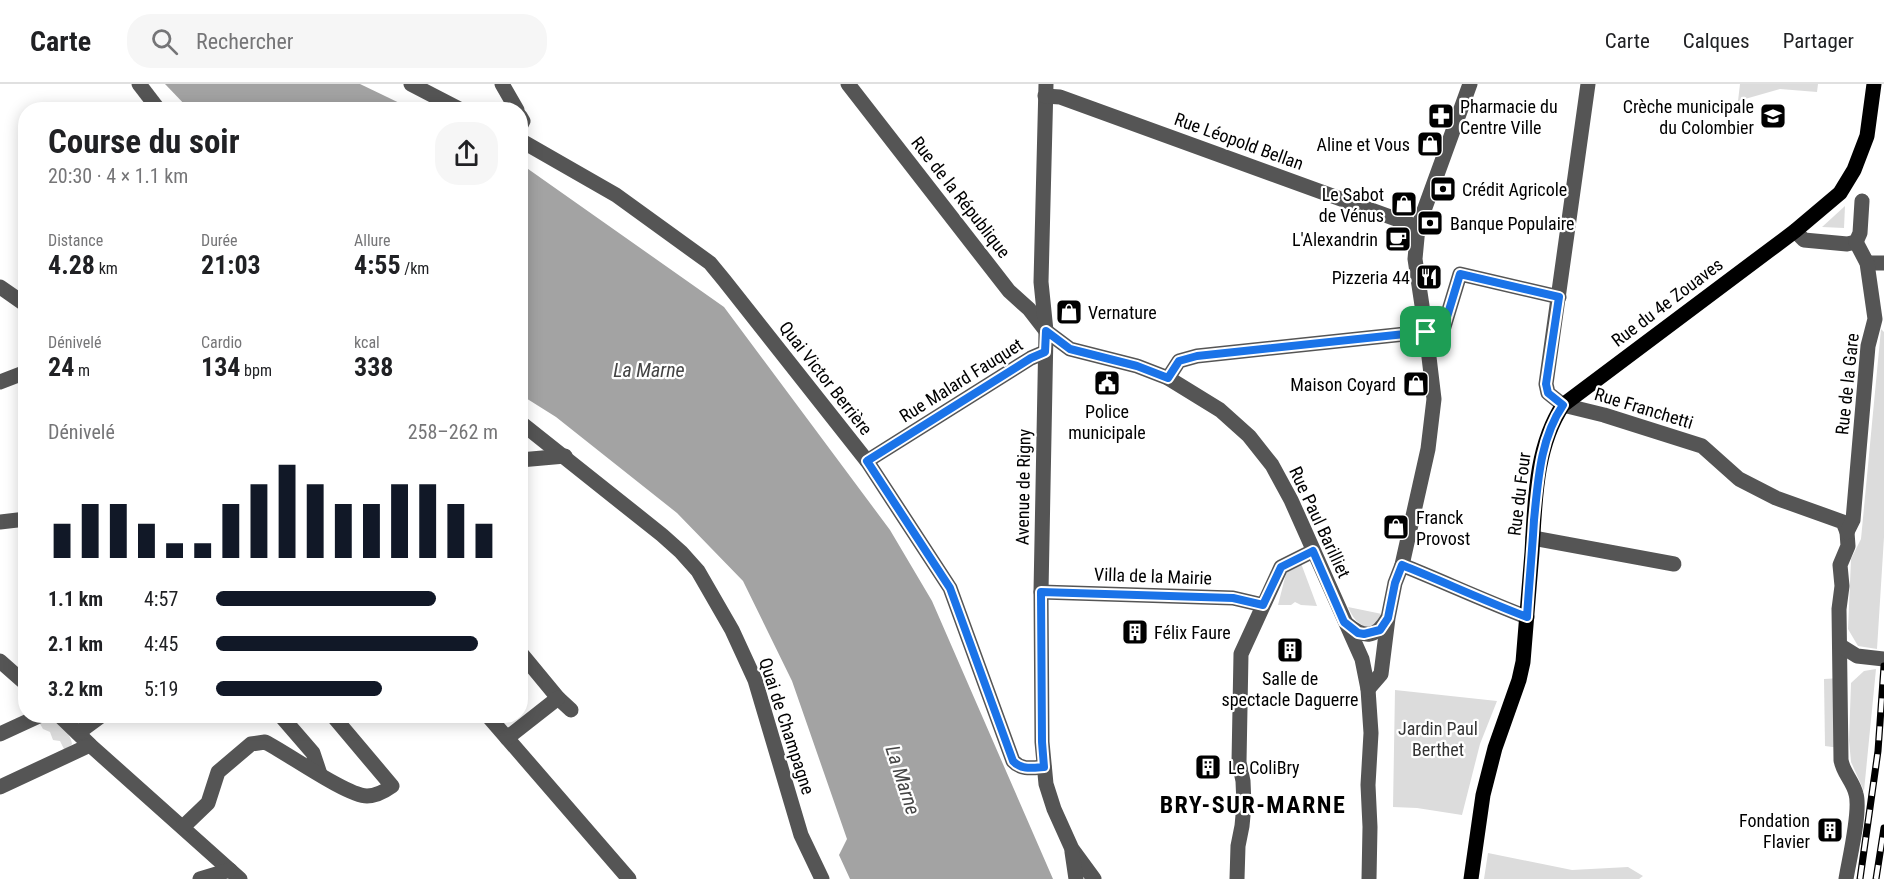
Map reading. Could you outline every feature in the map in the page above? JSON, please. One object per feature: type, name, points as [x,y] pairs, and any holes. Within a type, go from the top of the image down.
[{"type":"main road","name":"Rue du 4e Zouaves","points":[[1563,405],[1795,231],[1839,193],[1861,154],[1870,119],[1874,84]]},
{"type":"main road","name":"Rue du Four","points":[[1471,879],[1483,795],[1495,748],[1523,662],[1543,450],[1553,419],[1563,405]]},
{"type":"street","points":[[139,84],[153,102]]},
{"type":"street","points":[[411,84],[446,102]]},
{"type":"street","points":[[502,84],[512,102]]},
{"type":"street","name":"Rue de la République","points":[[848,84],[1009,291],[1029,309],[1046,331],[1070,349],[1137,366],[1168,378]]},
{"type":"street","points":[[1368,689],[1381,674],[1388,618],[1428,449],[1434,399],[1415,259],[1418,227],[1470,84]]},
{"type":"street","points":[[1563,405],[1548,393],[1546,384],[1588,84]]},
{"type":"street","name":"Avenue de Rigny","points":[[1045,90],[1041,282],[1046,331],[1041,592],[1042,742],[1046,784],[1054,809],[1072,849],[1094,879]]},
{"type":"street","name":"Rue Léopold Bellan","points":[[1045,90],[1418,227]]},
{"type":"street","name":"Quai Victor Berrière","points":[[528,145],[616,195],[710,263],[867,461],[950,588],[1013,761],[1024,768],[1044,767]]},
{"type":"street","points":[[1795,231],[1804,240],[1856,243],[1860,233],[1862,201]]},
{"type":"street","name":"Rue de la Gare","points":[[1847,532],[1853,520],[1868,346],[1875,319],[1867,263],[1856,243]]},
{"type":"street","points":[[1867,263],[1884,263]]},
{"type":"street","points":[[1168,378],[1179,361],[1197,356],[1443,330],[1460,274],[1559,297]]},
{"type":"street","points":[[0,287],[18,299]]},
{"type":"street","name":"Rue Malard Fauquet","points":[[867,461],[1031,358],[1045,352]]},
{"type":"street","points":[[0,382],[18,375]]},
{"type":"street","name":"Rue Paul Barilliet","points":[[1168,378],[1220,410],[1249,436],[1272,465],[1291,500],[1362,659],[1368,689],[1371,733],[1368,785],[1369,879]]},
{"type":"street","name":"Rue Franchetti","points":[[1563,405],[1604,415],[1702,446],[1739,479],[1776,498],[1843,522],[1847,532]]},
{"type":"street","name":"Quai de Champagne","points":[[528,428],[681,552],[698,571],[732,630],[756,680],[801,835],[822,879]]},
{"type":"street","points":[[528,459],[565,456]]},
{"type":"street","points":[[0,522],[18,520]]},
{"type":"street","points":[[1846,879],[1857,801],[1856,793],[1842,769],[1840,760],[1839,609],[1842,586],[1840,565],[1848,546],[1847,532]]},
{"type":"street","points":[[1533,538],[1674,564]]},
{"type":"street","points":[[1237,879],[1238,846],[1244,805],[1239,762],[1241,654],[1281,567],[1313,551]]},
{"type":"street","points":[[1402,565],[1527,617]]},
{"type":"street","name":"Villa de la Mairie","points":[[1041,592],[1233,598],[1263,605]]},
{"type":"street","points":[[1344,622],[1358,633],[1369,634],[1380,630],[1388,618]]},
{"type":"street","points":[[1840,646],[1850,653],[1876,658]]},
{"type":"street","points":[[1840,684],[1849,670],[1876,658]]},
{"type":"street","points":[[0,661],[18,677]]},
{"type":"street","points":[[528,662],[571,710]]},
{"type":"street","points":[[528,722],[558,698]]},
{"type":"street","points":[[0,734],[24,723]]},
{"type":"street","points":[[67,723],[235,875]]},
{"type":"street","points":[[78,733],[92,723]]},
{"type":"street","points":[[287,723],[313,753],[320,774]]},
{"type":"street","points":[[183,827],[208,803],[219,772],[251,744],[264,742],[346,790],[366,796],[382,793],[392,786],[339,723]]},
{"type":"street","points":[[494,723],[629,879]]},
{"type":"street","points":[[507,738],[526,723]]},
{"type":"street","points":[[0,787],[90,745]]},
{"type":"street","points":[[1072,849],[1076,879]]},
{"type":"street","points":[[200,879],[235,875]]},
{"type":"green space","points":[[1740,84],[1818,84],[1817,92],[1780,89],[1738,101]]},
{"type":"green space","points":[[1845,206],[1844,228],[1822,227]]},
{"type":"green space","points":[[1881,329],[1884,332],[1884,537],[1877,649],[1858,646],[1848,629],[1851,559],[1861,539]]},
{"type":"green space","points":[[1290,558],[1299,558],[1317,606],[1301,605],[1295,602],[1291,605],[1278,605]]},
{"type":"green space","points":[[1348,607],[1382,614],[1380,623],[1369,628],[1361,625]]},
{"type":"green space","points":[[1876,669],[1864,791],[1851,762],[1849,740],[1851,683],[1864,671]]},
{"type":"green space","points":[[1841,678],[1840,748],[1825,746],[1824,679]]},
{"type":"green space","name":"Jardin Paul Berthet","points":[[1395,690],[1497,701],[1480,744],[1462,815],[1393,807]]},
{"type":"green space","points":[[40,723],[57,723],[70,736],[72,744],[65,751],[60,741],[53,740],[50,732],[43,729]]},
{"type":"green space","points":[[1488,853],[1572,870],[1628,867],[1643,876],[1639,879],[1484,879]]},
{"type":"water","points":[[165,84],[360,84],[397,102],[182,102]]},
{"type":"water","name":"La Marne","points":[[528,169],[724,307],[890,530],[932,601],[1053,879],[850,879],[839,855],[847,839],[792,681],[743,581],[677,513],[556,417],[528,399]]},
{"type":"railway","points":[[1860,879],[1878,751],[1884,666]]},
{"type":"railway","points":[[1876,879],[1884,828]]},
{"type":"place","name":"Pharmacie du Centre Ville","points":[[1441,116]]},
{"type":"place","name":"Crèche municipale du Colombier","points":[[1773,116]]},
{"type":"place","name":"Aline et Vous","points":[[1430,144]]},
{"type":"place","name":"Crédit Agricole","points":[[1443,189]]},
{"type":"place","name":"Le Sabot de Vénus","points":[[1404,204]]},
{"type":"place","name":"Banque Populaire","points":[[1430,223]]},
{"type":"place","name":"L'Alexandrin","points":[[1398,239]]},
{"type":"place","name":"Pizzeria 44","points":[[1429,277]]},
{"type":"place","name":"Vernature","points":[[1069,312]]},
{"type":"place","name":"Police municipale","points":[[1107,383]]},
{"type":"place","name":"Maison Coyard","points":[[1416,384]]},
{"type":"place","name":"Franck Provost","points":[[1396,527]]},
{"type":"place","name":"Félix Faure","points":[[1135,632]]},
{"type":"place","name":"Salle de spectacle Daguerre","points":[[1290,650]]},
{"type":"place","name":"Le ColiBry","points":[[1208,767]]},
{"type":"place","name":"Fondation Flavier","points":[[1830,830]]},
{"type":"district","name":"BRY-SUR-MARNE","points":[[1253,805]]},
{"type":"route","points":[[1460,274],[1559,297],[1546,384],[1548,393],[1563,405],[1553,419],[1543,450],[1537,488],[1527,617],[1402,565],[1395,583],[1388,618],[1383,626],[1375,633],[1358,633],[1344,622],[1313,551],[1281,567],[1263,605],[1233,598],[1041,592],[1044,767],[1024,768],[1017,765],[1013,761],[950,588],[867,461],[1031,358],[1045,352],[1046,331],[1070,349],[1137,366],[1168,378],[1179,361],[1197,356],[1426,332],[1443,330],[1460,274]]}]
